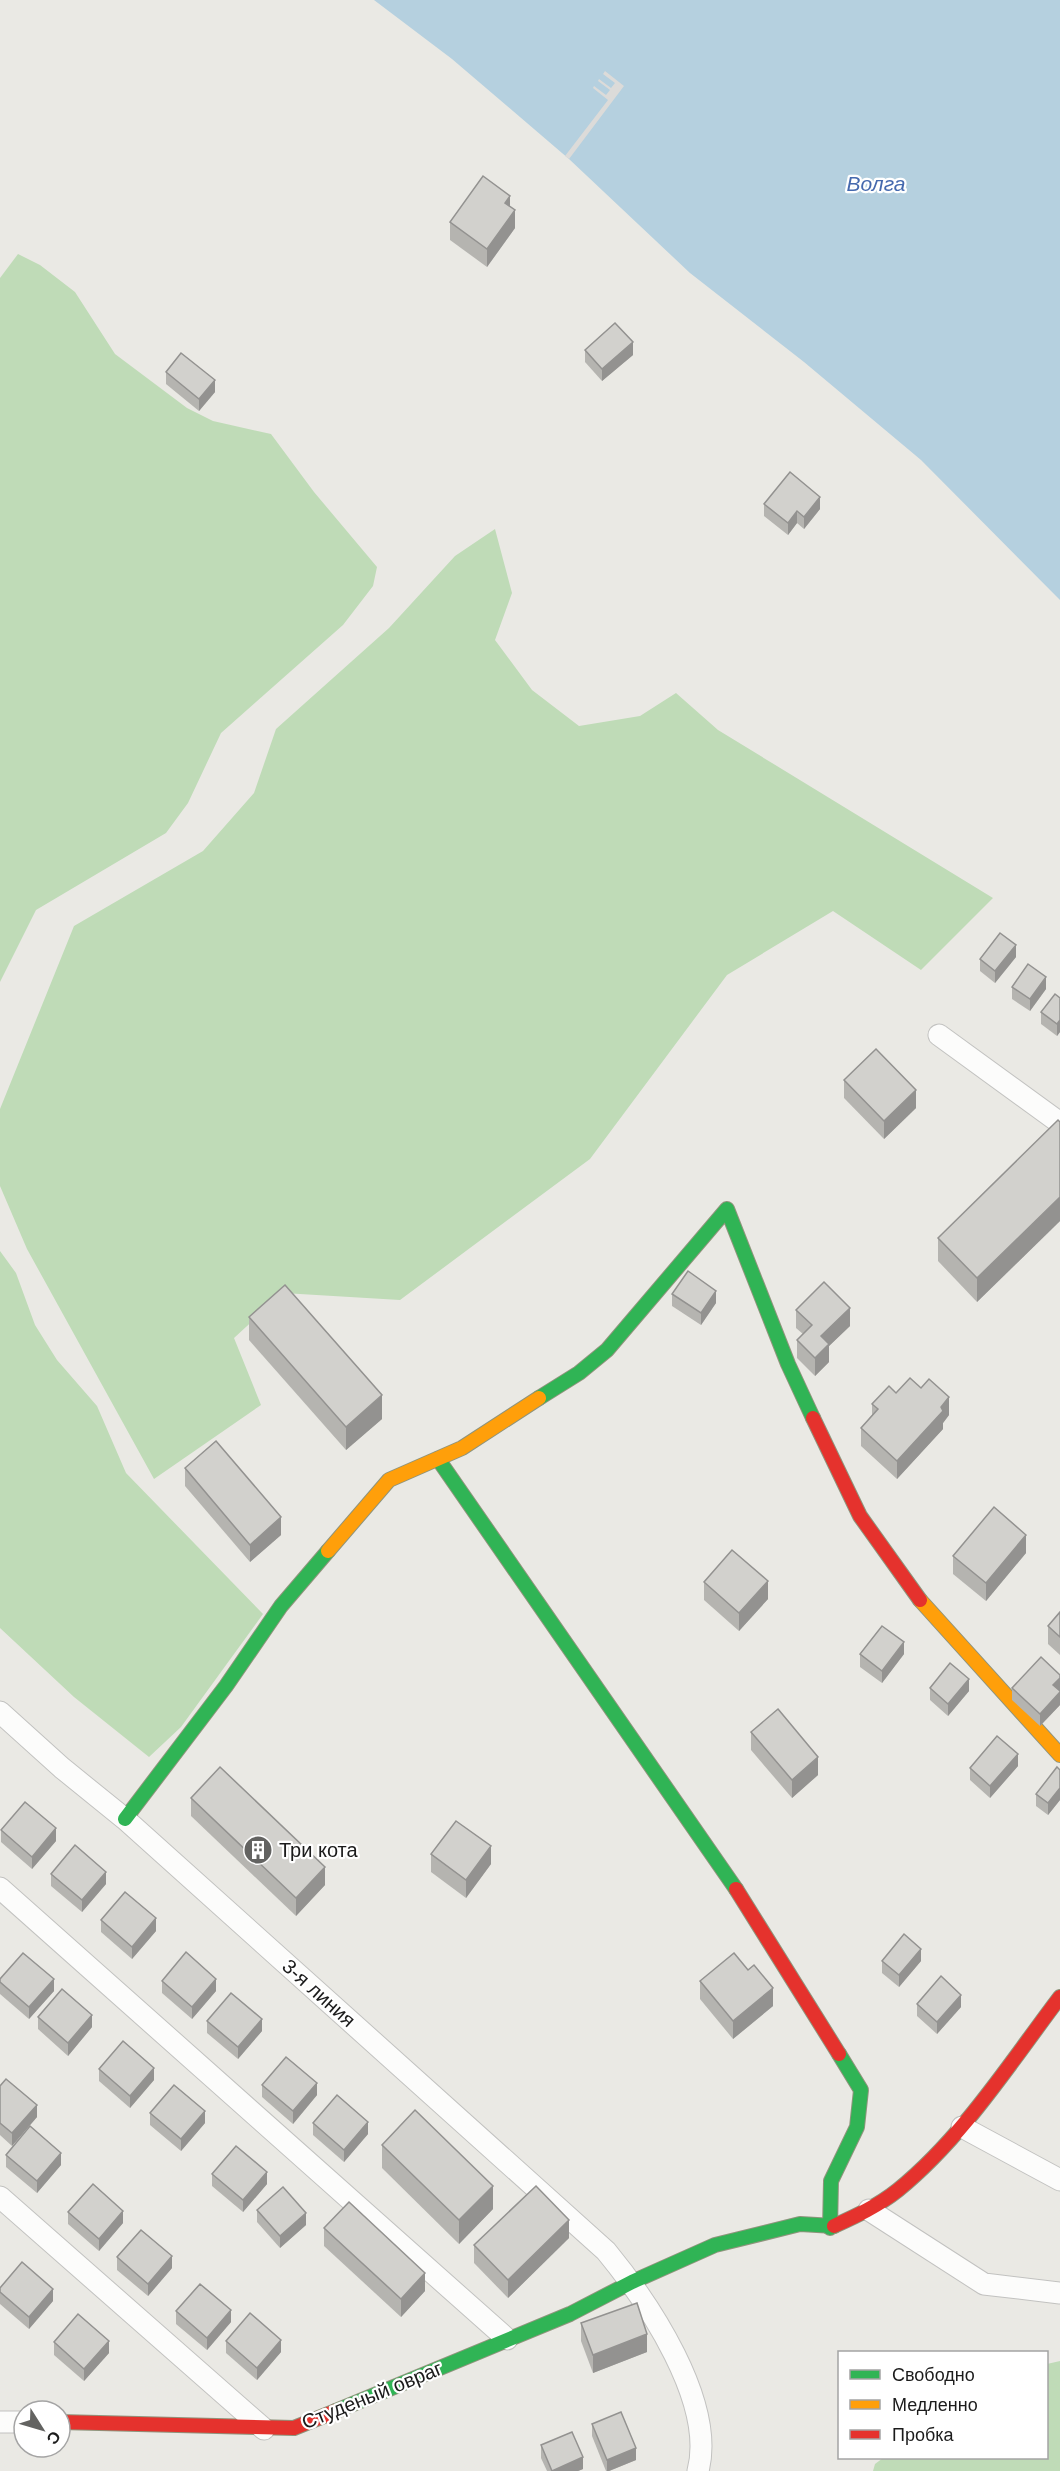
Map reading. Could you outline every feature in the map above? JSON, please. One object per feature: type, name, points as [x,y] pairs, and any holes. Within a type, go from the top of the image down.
[{"type":"street","points":[[939,1035],[1060,1123]]},
{"type":"street","points":[[124,1819],[225,1686],[281,1606],[389,1480],[462,1448],[579,1373],[607,1350],[727,1209],[788,1364],[860,1516],[909,1588],[1060,1755]]},
{"type":"street","points":[[438,1459],[748,1907],[861,2090],[857,2127],[831,2181],[830,2228],[869,2210],[898,2190],[962,2127],[1060,1997]]},
{"type":"street","name":"3-я линия","points":[[0,1712],[62,1768],[124,1819],[606,2251],[632,2282],[667,2337],[699,2421],[702,2455],[698,2471]]},
{"type":"street","points":[[0,1888],[507,2340]]},
{"type":"street","points":[[962,2127],[1060,2180]]},
{"type":"street","points":[[0,2197],[264,2429]]},
{"type":"street","points":[[869,2210],[984,2284],[1060,2294]]},
{"type":"street","name":"Студеный овраг","points":[[72,2422],[294,2428],[570,2314],[632,2282],[715,2246],[800,2224],[830,2228]]},
{"type":"green space","points":[[18,254],[40,265],[75,292],[115,354],[187,408],[213,421],[271,434],[314,492],[377,567],[373,586],[343,625],[221,733],[188,803],[166,833],[36,910],[0,982],[0,278]]},
{"type":"green space","points":[[495,529],[512,593],[495,640],[532,690],[579,726],[640,716],[676,693],[718,730],[993,898],[921,970],[833,911],[727,975],[590,1159],[400,1300],[283,1293],[234,1338],[261,1405],[154,1479],[27,1249],[0,1186],[0,1109],[74,926],[203,851],[254,793],[276,729],[389,628],[455,556]]},
{"type":"green space","points":[[0,1251],[16,1273],[35,1325],[57,1360],[97,1406],[126,1473],[263,1614],[181,1727],[149,1757],[74,1697],[0,1628]]},
{"type":"green space","points":[[1060,2361],[1060,2471],[873,2471],[875,2464],[882,2459],[1048,2459],[1048,2364]]},
{"type":"water","name":"Волга","points":[[374,0],[1060,0],[1060,600],[921,460],[804,362],[690,273],[569,159],[452,59]]},
{"type":"pier","points":[[605,71],[624,86],[569,159],[565,156],[608,100],[593,88],[594,86],[606,95],[610,90],[598,81],[599,79],[611,88],[615,83],[603,74]]},
{"type":"building","points":[[483,176],[510,196],[505,203],[515,210],[487,249],[450,222]]},
{"type":"building","points":[[615,323],[633,342],[602,369],[585,350]]},
{"type":"building","points":[[181,353],[215,380],[199,399],[166,372]]},
{"type":"building","points":[[790,472],[820,497],[804,517],[797,511],[788,523],[764,504]]},
{"type":"building","points":[[1000,933],[1016,945],[995,971],[980,959]]},
{"type":"building","points":[[1028,964],[1046,977],[1030,999],[1012,987]]},
{"type":"building","points":[[1055,994],[1060,998],[1060,1020],[1057,1024],[1041,1012]]},
{"type":"building","points":[[876,1049],[916,1090],[884,1121],[844,1080]]},
{"type":"building","points":[[1058,1120],[1060,1122],[1060,1197],[977,1278],[938,1238]]},
{"type":"building","points":[[688,1271],[716,1291],[701,1313],[672,1294]]},
{"type":"building","points":[[824,1282],[850,1308],[821,1336],[829,1344],[815,1358],[797,1340],[812,1325],[796,1310]]},
{"type":"building","points":[[285,1285],[382,1395],[346,1427],[249,1317]]},
{"type":"building","points":[[910,1378],[921,1388],[929,1379],[949,1397],[941,1407],[943,1411],[897,1461],[861,1428],[878,1409],[872,1404],[889,1386],[896,1393]]},
{"type":"building","points":[[216,1441],[281,1517],[250,1545],[185,1468]]},
{"type":"building","points":[[994,1507],[1026,1535],[986,1583],[953,1556]]},
{"type":"building","points":[[732,1550],[768,1581],[739,1613],[704,1582]]},
{"type":"building","points":[[1060,1612],[1060,1637],[1048,1626]]},
{"type":"building","points":[[882,1626],[904,1642],[882,1671],[860,1654]]},
{"type":"building","points":[[1041,1657],[1060,1675],[1053,1685],[1060,1692],[1040,1714],[1012,1688]]},
{"type":"building","points":[[950,1663],[969,1679],[948,1704],[930,1688]]},
{"type":"building","points":[[778,1709],[818,1757],[792,1780],[751,1732]]},
{"type":"building","points":[[997,1736],[1018,1754],[990,1786],[970,1768]]},
{"type":"building","name":"Три кота","points":[[220,1767],[325,1867],[296,1898],[191,1798]]},
{"type":"building","points":[[1057,1767],[1060,1770],[1060,1788],[1048,1803],[1036,1794]]},
{"type":"building","points":[[25,1802],[56,1828],[32,1857],[1,1830]]},
{"type":"building","points":[[456,1821],[491,1846],[466,1880],[431,1854]]},
{"type":"building","points":[[75,1845],[106,1872],[82,1900],[51,1874]]},
{"type":"building","points":[[125,1892],[156,1918],[132,1947],[101,1920]]},
{"type":"building","points":[[904,1934],[921,1949],[899,1975],[882,1961]]},
{"type":"building","points":[[186,1952],[216,1979],[192,2007],[162,1981]]},
{"type":"building","points":[[23,1953],[54,1979],[29,2007],[0,1982],[0,1979]]},
{"type":"building","points":[[734,1953],[748,1970],[754,1965],[773,1988],[733,2021],[700,1981]]},
{"type":"building","points":[[941,1976],[961,1995],[937,2022],[917,2004]]},
{"type":"building","points":[[62,1989],[92,2015],[68,2043],[38,2017]]},
{"type":"building","points":[[231,1993],[262,2019],[238,2047],[207,2021]]},
{"type":"building","points":[[123,2041],[154,2068],[130,2096],[99,2069]]},
{"type":"building","points":[[286,2057],[317,2083],[293,2111],[262,2085]]},
{"type":"building","points":[[6,2079],[37,2105],[12,2133],[0,2123],[0,2086]]},
{"type":"building","points":[[174,2085],[205,2111],[181,2139],[150,2113]]},
{"type":"building","points":[[337,2095],[368,2122],[344,2150],[313,2123]]},
{"type":"building","points":[[415,2110],[493,2186],[459,2220],[382,2145]]},
{"type":"building","points":[[30,2126],[61,2153],[37,2181],[6,2155]]},
{"type":"building","points":[[236,2146],[267,2172],[243,2200],[212,2174]]},
{"type":"building","points":[[93,2184],[123,2211],[99,2239],[68,2212]]},
{"type":"building","points":[[536,2186],[569,2220],[508,2280],[474,2245]]},
{"type":"building","points":[[283,2187],[306,2213],[280,2236],[257,2210]]},
{"type":"building","points":[[349,2202],[425,2273],[401,2299],[324,2228]]},
{"type":"building","points":[[141,2230],[172,2256],[148,2284],[117,2257]]},
{"type":"building","points":[[22,2262],[53,2289],[29,2317],[0,2292],[0,2288]]},
{"type":"building","points":[[200,2284],[231,2310],[207,2338],[176,2311]]},
{"type":"building","points":[[637,2303],[647,2334],[593,2355],[581,2323]]},
{"type":"building","points":[[250,2313],[281,2340],[257,2368],[226,2341]]},
{"type":"building","points":[[78,2314],[109,2341],[84,2369],[54,2342]]},
{"type":"building","points":[[621,2412],[636,2448],[607,2460],[592,2424]]},
{"type":"building","points":[[572,2432],[583,2457],[552,2471],[541,2445]]},
{"type":"traffic: fast","points":[[539,1398],[579,1373],[607,1350],[727,1209],[788,1364],[813,1418]]},
{"type":"traffic: fast","points":[[438,1459],[736,1889]]},
{"type":"traffic: fast","points":[[125,1819],[226,1686],[281,1606],[328,1551]]},
{"type":"traffic: fast","points":[[830,2228],[831,2181],[857,2127],[861,2090],[839,2054]]},
{"type":"traffic: fast","points":[[336,2411],[570,2314],[632,2282],[715,2245],[800,2224],[834,2226]]},
{"type":"traffic: slow","points":[[328,1551],[389,1480],[462,1448],[539,1398]]},
{"type":"traffic: slow","points":[[920,1600],[1060,1755]]},
{"type":"traffic: jam","points":[[813,1418],[860,1516],[920,1600]]},
{"type":"traffic: jam","points":[[736,1889],[839,2054]]},
{"type":"traffic: jam","points":[[834,2226],[883,2201],[922,2169],[944,2147],[985,2098],[1060,1997]]},
{"type":"traffic: jam","points":[[72,2422],[294,2428],[336,2411]]},
{"type":"place","name":"Три кота","points":[[258,1850]]}]
